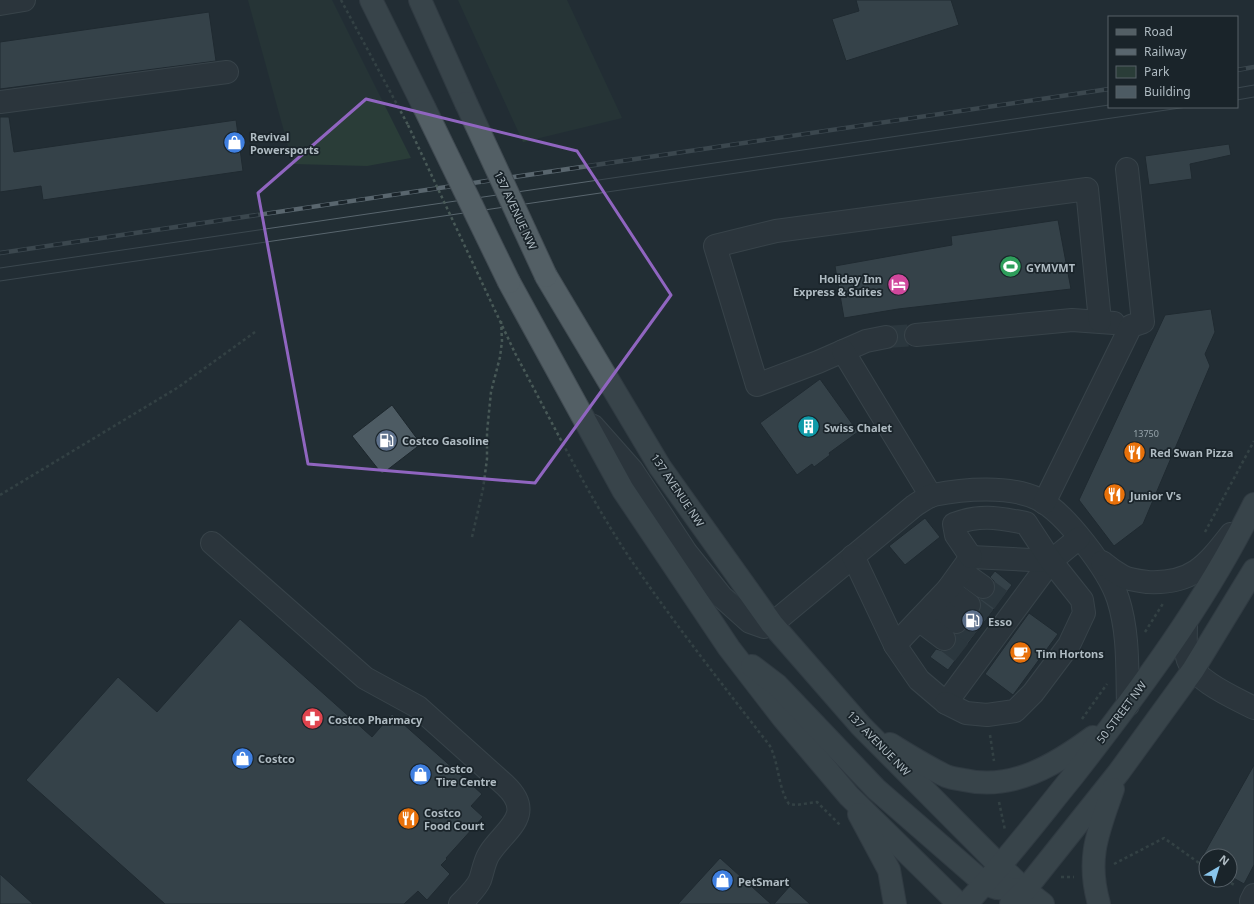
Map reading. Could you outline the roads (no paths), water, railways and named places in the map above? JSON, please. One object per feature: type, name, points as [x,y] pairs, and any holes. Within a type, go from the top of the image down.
[{"type":"main road","points":[[371,0],[510,282],[578,410],[623,490],[729,648],[783,718],[849,796],[959,904]]},
{"type":"main road","name":"137 AVENUE NW","points":[[420,0],[546,276],[660,466],[772,624],[861,726],[1000,866],[1018,897],[1043,904]]},
{"type":"main road","name":"50 STREET NW","points":[[966,904],[986,884],[1123,712],[1186,624],[1222,565],[1253,505]]},
{"type":"main road","points":[[729,648],[777,685],[876,789],[986,884],[1018,897],[1119,772],[1193,670],[1254,570]]},
{"type":"main road","points":[[861,726],[947,776],[976,783],[1018,779],[1038,772],[1066,757],[1123,712]]},
{"type":"main road","points":[[1099,904],[1092,875],[1096,838],[1119,772]]},
{"type":"main road","points":[[849,796],[889,870],[895,904]]},
{"type":"street","points":[[0,4],[24,0]]},
{"type":"street","points":[[0,102],[227,72]]},
{"type":"street","points":[[916,335],[1072,320],[1100,321],[1132,326],[1143,322],[1126,169]]},
{"type":"street","points":[[886,338],[866,341],[757,385],[715,246],[776,231],[1087,189],[1100,321]]},
{"type":"street","points":[[1044,503],[1132,326]]},
{"type":"street","points":[[843,351],[931,496]]},
{"type":"street","points":[[578,410],[632,470],[686,552],[722,597],[750,622],[764,627],[772,624],[914,506],[931,496],[989,489],[1020,492],[1044,503],[1054,510],[1079,538],[1094,556],[1112,583],[1124,623],[1123,712]]},
{"type":"street","points":[[1094,556],[1123,577],[1140,581],[1169,582],[1189,576],[1212,559],[1253,505]]},
{"type":"street","points":[[853,556],[895,645],[919,680],[946,703],[966,713],[987,715],[1015,711],[1033,693],[1069,645],[1084,613],[1082,600],[1051,561],[1026,523],[999,518],[971,517],[954,524],[966,565],[983,587]]},
{"type":"street","points":[[946,703],[975,650],[1008,604],[1051,561],[1079,538]]},
{"type":"street","points":[[212,543],[365,678],[418,707],[516,797],[518,807],[516,822],[490,852],[478,884],[460,904]]},
{"type":"street","points":[[895,645],[934,604],[966,565],[1051,561]]},
{"type":"street","points":[[934,604],[969,605]]},
{"type":"street","points":[[934,604],[950,630]]},
{"type":"street","points":[[1186,624],[1187,658],[1193,670],[1214,687],[1254,708]]},
{"type":"street","points":[[1246,891],[1254,903]]},
{"type":"tunnel","points":[[886,337],[916,335]]},
{"type":"tunnel","points":[[983,587],[1001,600]]},
{"type":"tunnel","points":[[969,605],[987,619]]},
{"type":"tunnel","points":[[956,622],[974,637]]},
{"type":"tunnel","points":[[944,639],[962,653]]},
{"type":"tram line","points":[[1238,88],[1254,85]]},
{"type":"tram line","points":[[1238,100],[1254,97]]},
{"type":"tram line","points":[[0,268],[1108,105]]},
{"type":"tram line","points":[[0,281],[1180,108]]},
{"type":"railway","points":[[1238,70],[1254,67]]},
{"type":"railway","points":[[0,253],[1108,89]]},
{"type":"place","name":"Revival Powersports","points":[[234,142]]},
{"type":"place","name":"GYMVMT","points":[[1011,267]]},
{"type":"place","name":"Holiday Inn Express & Suites","points":[[898,284]]},
{"type":"place","name":"Swiss Chalet","points":[[809,427]]},
{"type":"place","name":"Costco Gasoline","points":[[387,440]]},
{"type":"place","name":"Red Swan Pizza","points":[[1135,452]]},
{"type":"place","name":"Junior V's","points":[[1115,495]]},
{"type":"place","name":"Esso","points":[[972,621]]},
{"type":"place","name":"Tim Hortons","points":[[1021,653]]},
{"type":"place","name":"Costco Pharmacy","points":[[312,719]]},
{"type":"place","name":"Costco","points":[[243,758]]},
{"type":"place","name":"Costco Tire Centre","points":[[421,774]]},
{"type":"place","name":"Costco Food Court","points":[[409,818]]},
{"type":"place","name":"PetSmart","points":[[722,881]]}]
